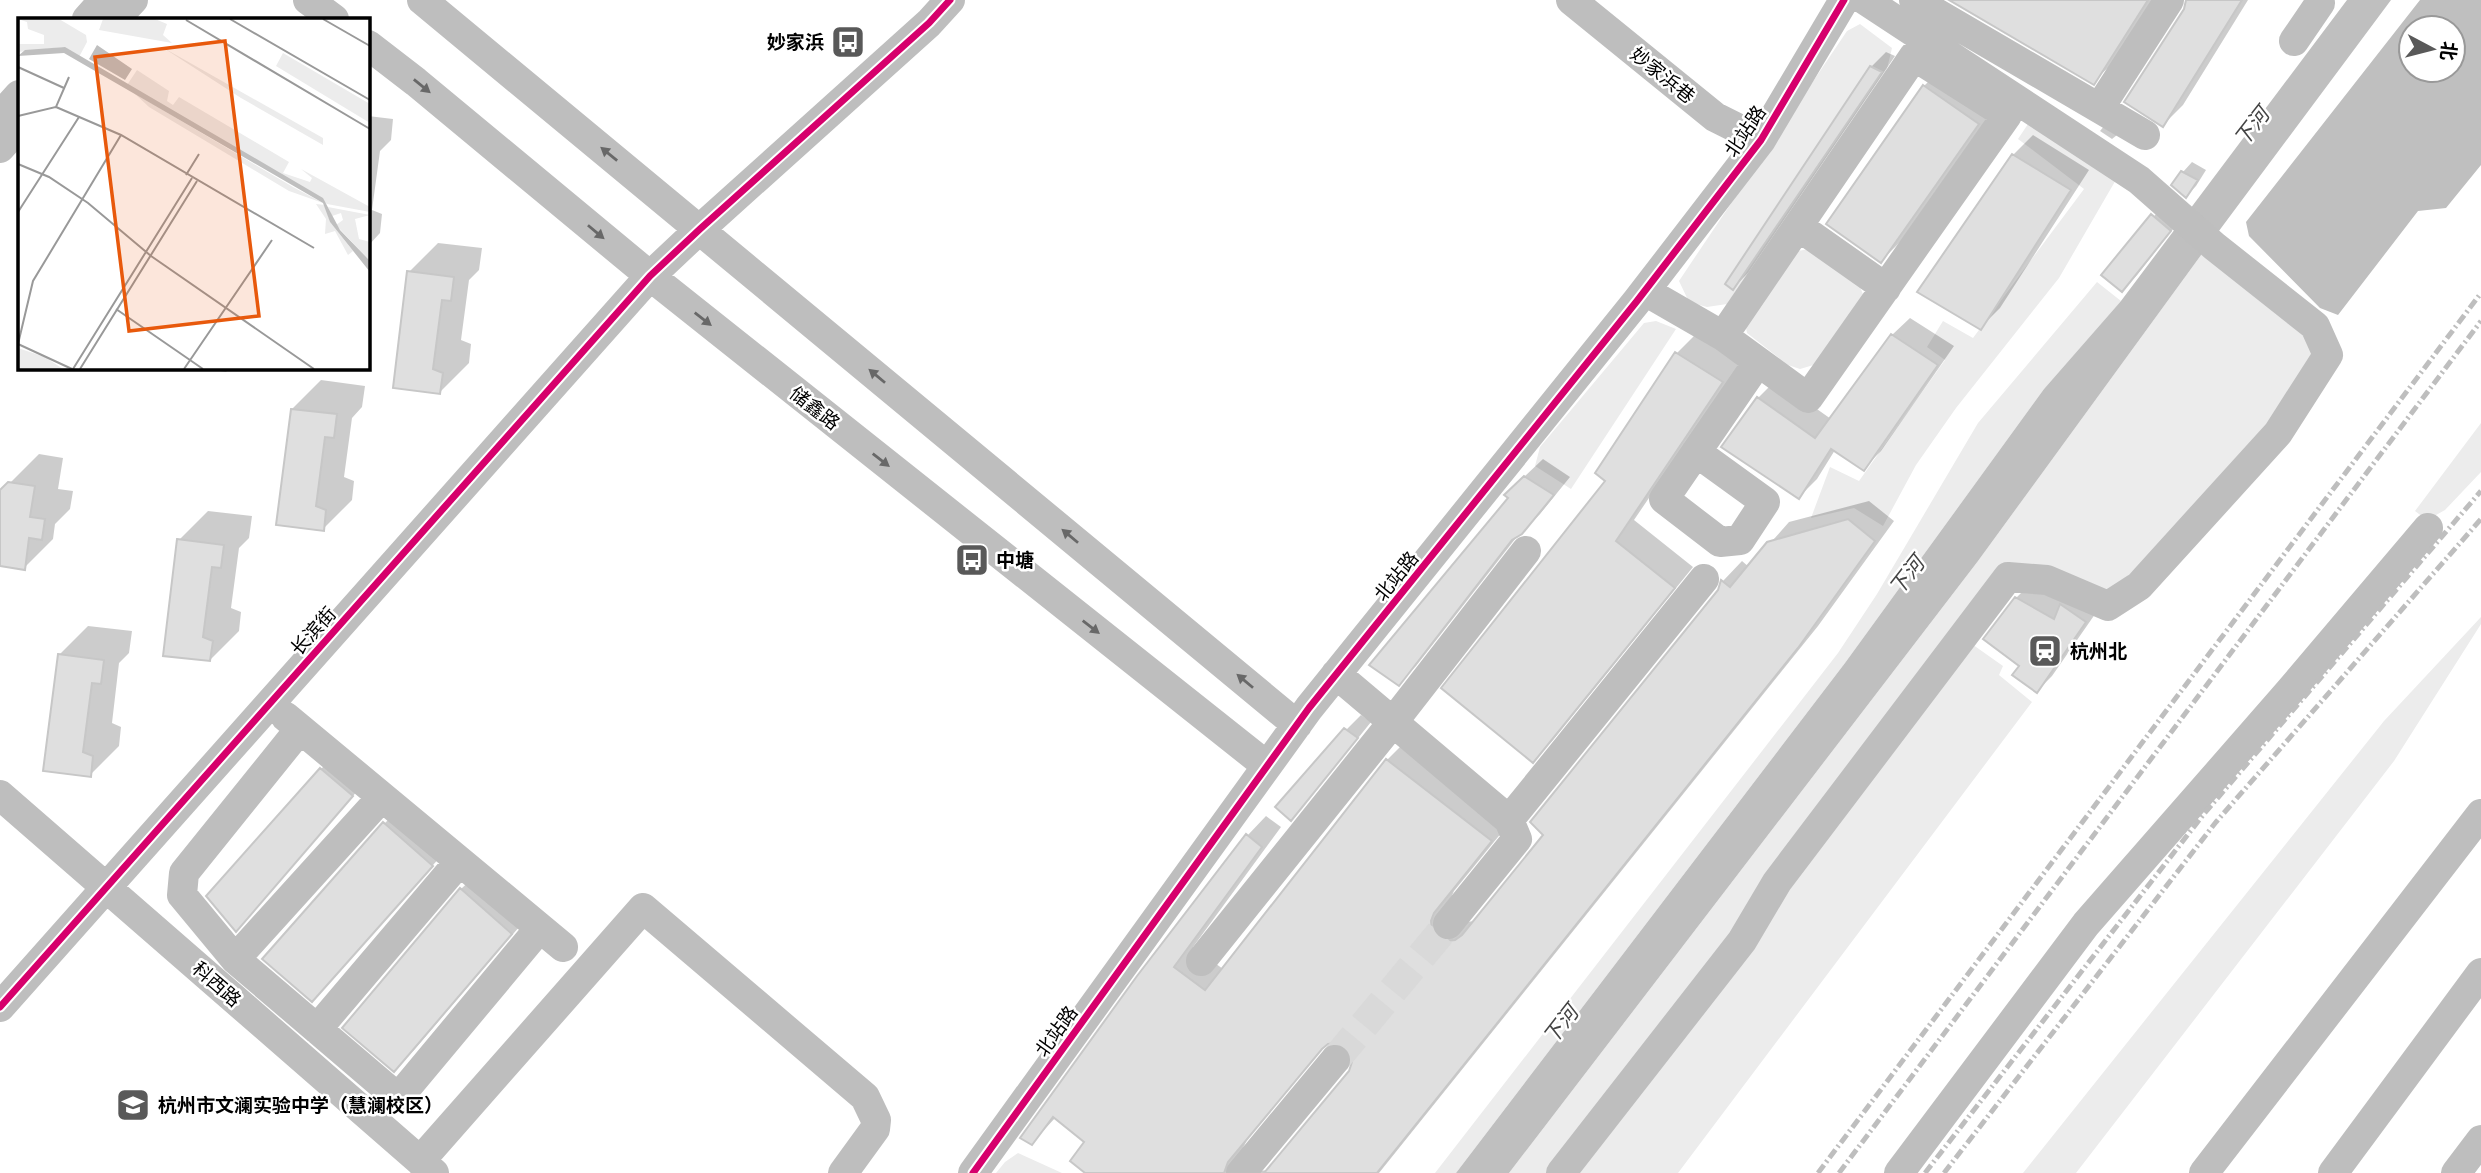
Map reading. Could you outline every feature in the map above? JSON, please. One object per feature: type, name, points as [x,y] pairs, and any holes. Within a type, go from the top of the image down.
[{"type":"street","points":[[88,18],[104,0]]},
{"type":"street","points":[[117,18],[133,0]]},
{"type":"street","points":[[308,0],[333,18]]},
{"type":"street","points":[[422,0],[1297,725]]},
{"type":"street","name":"长滨街","points":[[0,1006],[650,276],[920,31],[950,0]]},
{"type":"street","name":"妙家浜巷","points":[[1570,0],[1715,117],[1761,140]]},
{"type":"street","name":"北站路","points":[[973,1173],[1297,725],[1645,291],[1761,140],[1844,0]]},
{"type":"street","points":[[1561,1173],[1742,941],[1777,882],[2008,577],[2047,580],[2108,606],[2139,586],[2278,433],[2328,355],[2315,326],[2214,246],[2139,180],[1866,0]]},
{"type":"street","points":[[2100,107],[2169,0]]},
{"type":"street","points":[[1930,4],[2145,135]]},
{"type":"street","points":[[2294,41],[2320,4]]},
{"type":"street","name":"储鑫路","points":[[369,46],[650,276],[1267,766]]},
{"type":"street","points":[[1645,291],[1723,336],[1808,398],[2007,115],[1914,57],[1723,336]]},
{"type":"street","points":[[0,116],[18,96]]},
{"type":"street","points":[[0,148],[18,128]]},
{"type":"street","points":[[1798,226],[1886,288]]},
{"type":"street","points":[[1696,452],[1758,362]]},
{"type":"street","points":[[1899,1173],[2086,924],[2428,528]]},
{"type":"street","points":[[1201,961],[1526,551]]},
{"type":"street","points":[[1509,820],[1704,579]]},
{"type":"street","points":[[1336,674],[1509,820],[1517,839],[1448,924]]},
{"type":"street","points":[[269,703],[563,947]]},
{"type":"street","points":[[300,729],[184,873],[182,895],[235,959],[398,1098],[539,929]]},
{"type":"street","name":"科西路","points":[[0,795],[427,1167]]},
{"type":"street","points":[[235,959],[382,797]]},
{"type":"street","points":[[2204,1173],[2481,814]]},
{"type":"street","points":[[317,1029],[459,862]]},
{"type":"street","points":[[427,1167],[643,908],[865,1097],[876,1120],[875,1129],[843,1173]]},
{"type":"street","points":[[2333,1173],[2481,973]]},
{"type":"street","points":[[1241,1173],[1335,1060]]},
{"type":"street","points":[[2456,1173],[2481,1140]]},
{"type":"shaded area","points":[[1860,24],[1892,48],[1886,73],[1727,304],[1707,307],[1689,302],[1679,281],[1847,31]]},
{"type":"shaded area","points":[[2030,121],[2117,178],[2059,278],[1956,408],[1916,465],[1883,526],[1854,508],[1811,518],[1830,467],[1859,481],[1945,360],[1927,347],[1943,321],[1973,338],[2084,189],[2018,139]]},
{"type":"shaded area","points":[[1809,249],[1859,284],[1864,297],[1820,363],[1800,369],[1788,365],[1747,333],[1745,322],[1798,251]]},
{"type":"shaded area","points":[[2204,251],[2310,335],[2319,353],[2267,434],[2112,592],[2062,595],[2011,587],[1969,642],[2003,666],[1999,675],[2032,702],[1678,1173],[1509,1173],[1978,561]]},
{"type":"shaded area","points":[[2097,282],[2121,301],[2044,389],[1845,663],[1456,1173],[1435,1173],[1838,653],[1877,594],[1978,423]]},
{"type":"shaded area","points":[[1656,321],[1676,329],[1571,489],[1535,466],[1540,447],[1644,323]]},
{"type":"shaded area","points":[[2481,423],[2481,472],[2445,510],[2427,520],[2415,511]]},
{"type":"shaded area","points":[[2481,617],[2481,624],[2394,761],[2076,1173],[2023,1173],[2384,721]]},
{"type":"shaded area","points":[[1018,1153],[1062,1173],[996,1173]]},
{"type":"water","name":"下河","points":[[2347,0],[2391,0],[1978,561],[1509,1173],[1456,1173],[1845,663],[2044,389],[2121,301]]},
{"type":"water","points":[[2420,0],[2481,0],[2481,165],[2446,208],[2418,211],[2338,315],[2320,308],[2249,236],[2246,222],[2397,29],[2397,84],[2467,84],[2467,14],[2409,14]]},
{"type":"building","points":[[1949,0],[2148,0],[2094,85]]},
{"type":"building","points":[[2186,0],[2242,0],[2163,127],[2124,102],[2184,9]]},
{"type":"building","points":[[1870,66],[1882,72],[1733,290],[1725,284]]},
{"type":"building","points":[[1923,85],[1979,124],[1881,263],[1826,224]]},
{"type":"building","points":[[2012,154],[2071,190],[1981,330],[1917,292]]},
{"type":"building","points":[[2181,171],[2198,180],[2186,198],[2171,185]]},
{"type":"building","points":[[2151,214],[2171,231],[2122,292],[2101,275]]},
{"type":"building","points":[[407,271],[454,277],[451,301],[442,300],[433,369],[443,373],[440,394],[393,388]]},
{"type":"building","points":[[1891,334],[1938,365],[1864,471],[1831,449],[1799,499],[1721,447],[1757,397],[1815,438]]},
{"type":"building","points":[[1675,352],[1723,382],[1616,541],[1675,588],[1533,763],[1441,688],[1605,481],[1595,473]]},
{"type":"building","points":[[291,409],[337,414],[334,438],[325,437],[316,506],[326,510],[324,531],[276,525]]},
{"type":"building","points":[[1524,476],[1554,495],[1522,534],[1512,540],[1399,686],[1369,665],[1508,498],[1504,495]]},
{"type":"building","points":[[8,482],[35,486],[30,517],[45,519],[42,540],[29,538],[25,570],[0,566],[0,490]]},
{"type":"building","points":[[1848,519],[1875,541],[1798,648],[1377,1173],[1264,1173],[1349,1071],[1351,1053],[1346,1046],[1337,1043],[1328,1044],[1322,1049],[1228,1162],[1224,1173],[1085,1173],[1070,1161],[1084,1142],[1053,1117],[1032,1145],[1020,1138],[1137,976],[1246,834],[1262,847],[1174,967],[1205,990],[1386,759],[1492,841],[1434,913],[1431,921],[1432,931],[1438,938],[1455,940],[1462,935],[1543,835],[1530,822],[1718,590],[1721,580],[1730,587],[1767,542]]},
{"type":"building","points":[[177,539],[224,545],[221,568],[212,567],[203,637],[213,641],[210,661],[163,656]]},
{"type":"building","points":[[2015,597],[2054,619],[2060,604],[2086,622],[2037,693],[2012,675],[2019,666],[1983,639]]},
{"type":"building","points":[[58,654],[104,660],[101,684],[92,683],[83,752],[93,756],[91,777],[43,771]]},
{"type":"building","points":[[1344,728],[1358,738],[1291,821],[1275,807]]},
{"type":"building","points":[[320,768],[353,796],[236,932],[206,896]]},
{"type":"building","points":[[383,822],[433,866],[312,1002],[262,959]]},
{"type":"building","points":[[460,888],[512,934],[394,1072],[342,1028]]},
{"type":"tunnel","points":[[1335,1060],[1448,924]]},
{"type":"railway","points":[[1818,1173],[2481,293]]},
{"type":"railway","points":[[1839,1173],[2481,321]]},
{"type":"railway","points":[[1925,1173],[2203,815],[2481,491]]},
{"type":"railway","points":[[1944,1173],[2216,822],[2481,519]]},
{"type":"cycle path","points":[[0,1007],[650,276],[929,23],[950,0]]},
{"type":"cycle path","points":[[973,1173],[1309,708],[1637,301],[1761,140],[1844,0]]},
{"type":"place","name":"妙家浜","points":[[848,42]]},
{"type":"place","name":"中塘","points":[[972,560]]},
{"type":"place","name":"杭州北","points":[[2045,651]]},
{"type":"place","name":"杭州市文澜实验中学（慧澜校区）","points":[[133,1105]]}]
